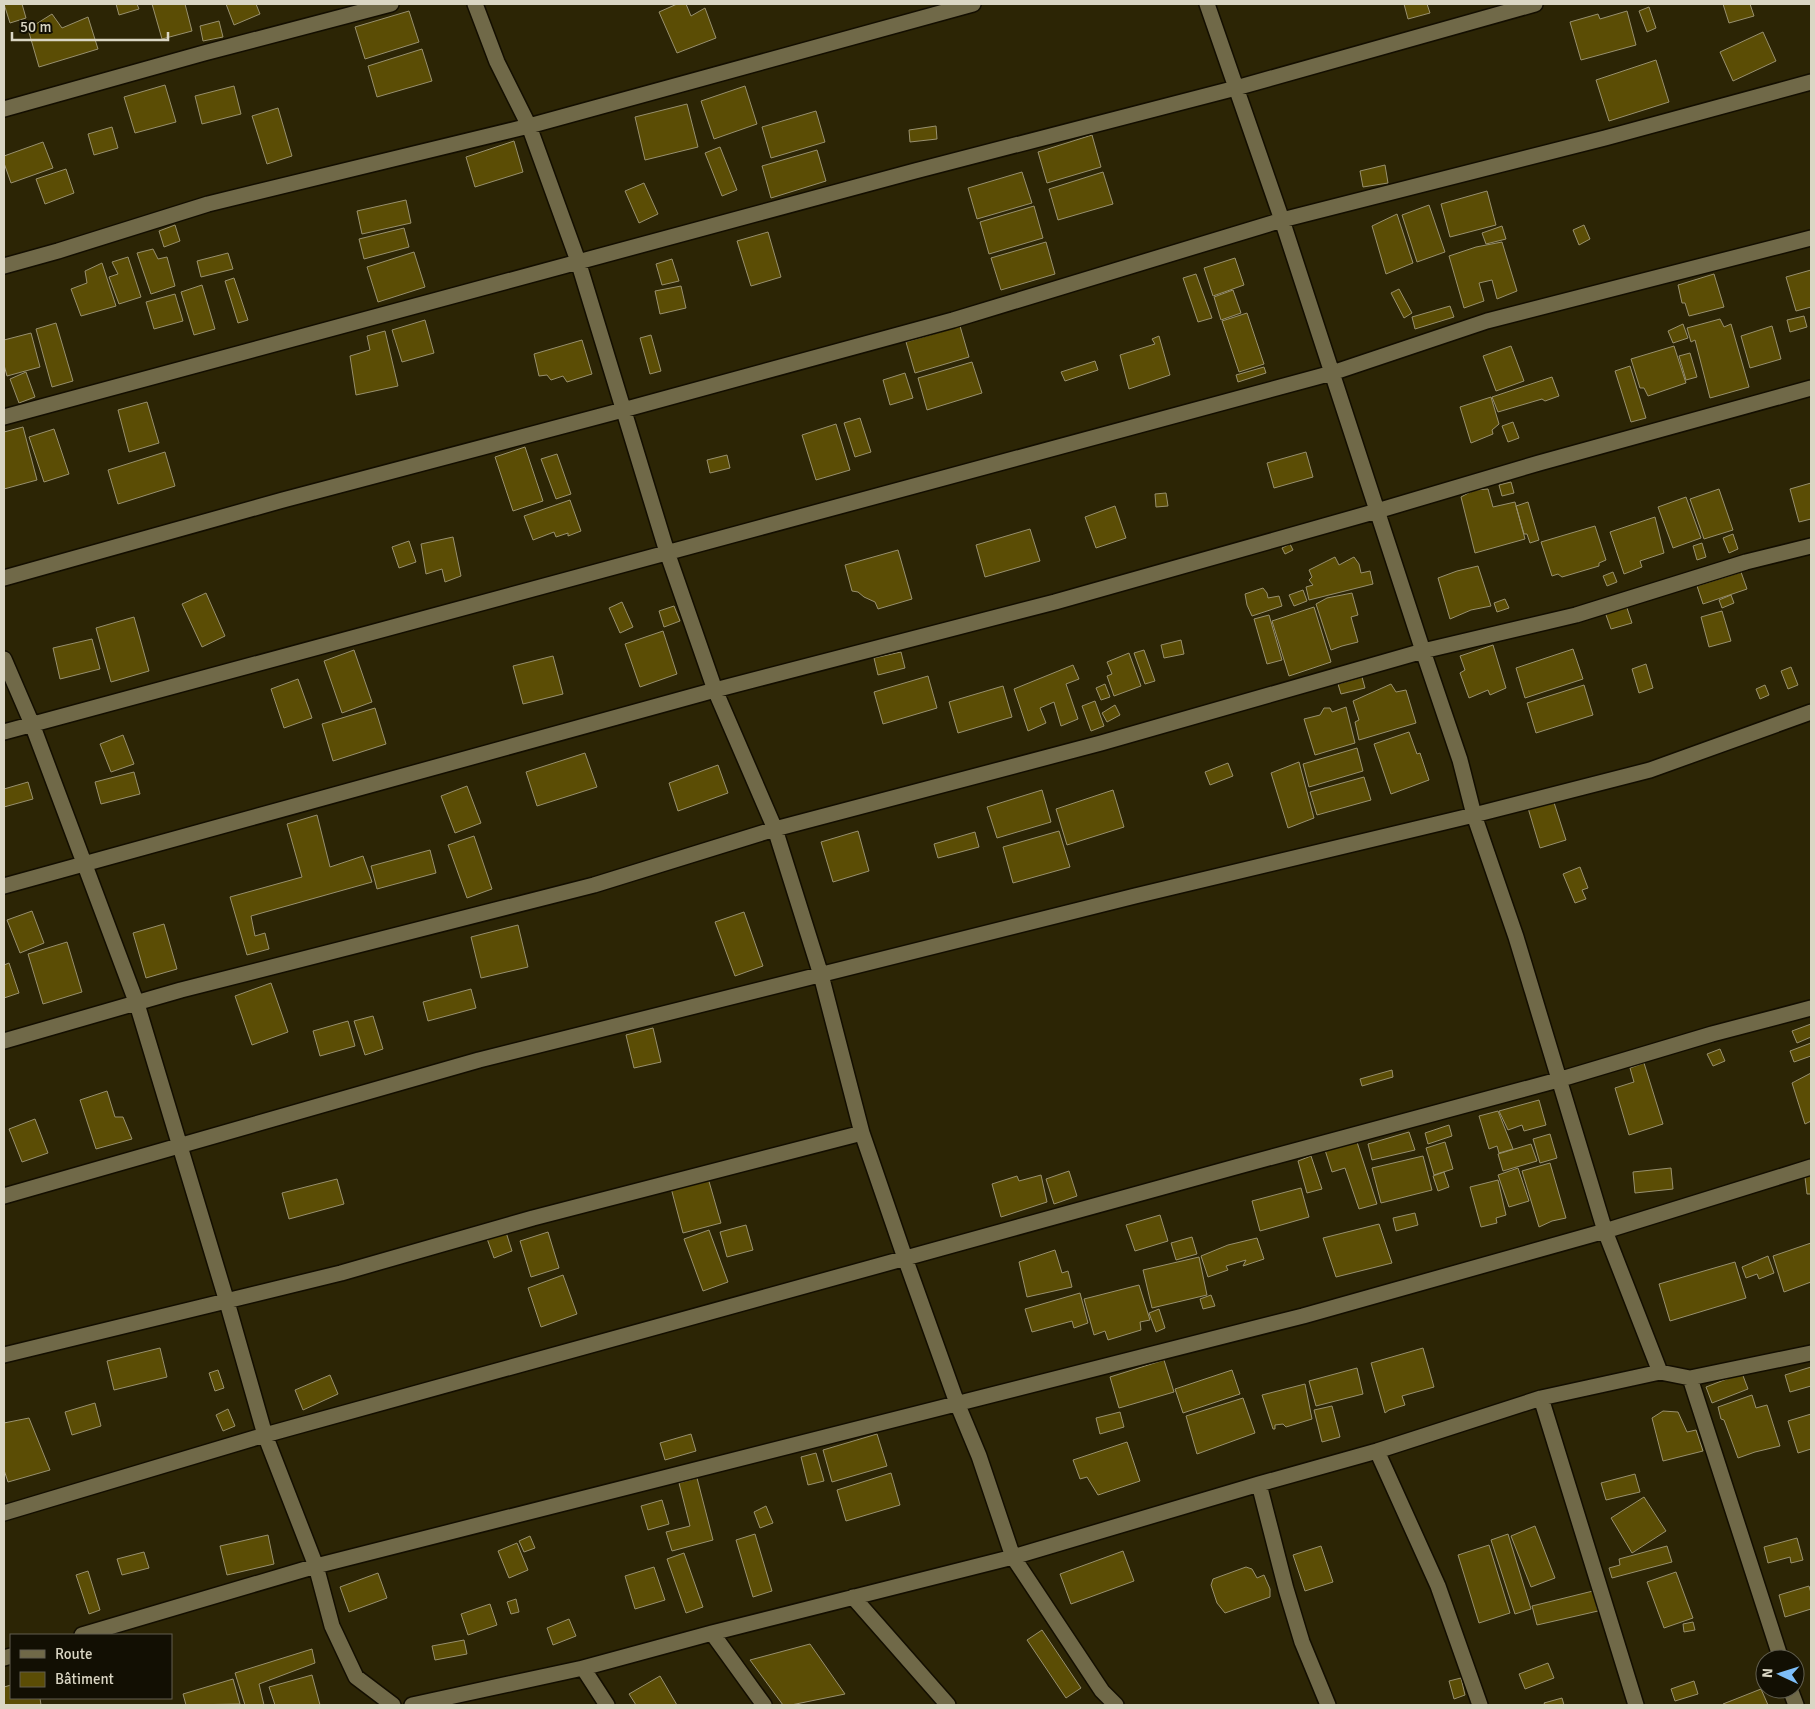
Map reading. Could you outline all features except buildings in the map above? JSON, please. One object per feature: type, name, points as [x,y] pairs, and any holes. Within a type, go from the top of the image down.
[{"type":"street","points":[[4,109],[204,52],[392,4]]},
{"type":"street","points":[[475,4],[497,62],[529,126],[578,261],[667,552],[715,690],[775,829],[821,975],[862,1133],[904,1258],[957,1403],[979,1456],[1013,1558],[1102,1691],[1116,1705]]},
{"type":"street","points":[[4,266],[208,204],[529,126],[973,4]]},
{"type":"street","points":[[1206,4],[1282,220],[1460,760],[1474,815],[1516,937],[1605,1231],[1660,1372]]},
{"type":"street","points":[[4,417],[915,171],[1236,88],[1535,4]]},
{"type":"street","points":[[4,578],[283,500],[953,320],[1282,220],[1605,138],[1811,82]]},
{"type":"street","points":[[4,732],[1332,373],[1487,321],[1811,238]]},
{"type":"street","points":[[4,886],[715,690],[1055,602],[1539,463],[1811,388]]},
{"type":"street","points":[[4,1041],[181,990],[594,885],[775,829],[1101,743],[1423,651],[1576,616],[1746,562],[1811,546]]},
{"type":"street","points":[[4,659],[32,724],[137,1004],[265,1435],[316,1566],[332,1626],[356,1677],[393,1705]]},
{"type":"street","points":[[4,1196],[479,1060],[1650,770],[1811,712]]},
{"type":"street","points":[[4,1513],[265,1435],[1239,1166],[1558,1080],[1712,1034],[1811,1008]]},
{"type":"street","points":[[4,1355],[341,1273],[534,1218],[862,1133]]},
{"type":"street","points":[[85,1634],[316,1566],[1303,1316],[1605,1231],[1811,1166]]},
{"type":"street","points":[[412,1705],[583,1668],[712,1633],[1013,1558],[1259,1484],[1377,1451],[1542,1398],[1660,1372],[1690,1378],[1811,1353]]},
{"type":"street","points":[[1690,1378],[1778,1649]]},
{"type":"street","points":[[1542,1398],[1636,1705]]},
{"type":"street","points":[[1377,1451],[1438,1586],[1480,1705]]},
{"type":"street","points":[[1259,1484],[1286,1589],[1302,1642],[1328,1705]]},
{"type":"street","points":[[854,1597],[948,1705]]},
{"type":"street","points":[[712,1633],[764,1705]]},
{"type":"street","points":[[583,1668],[607,1705]]}]
